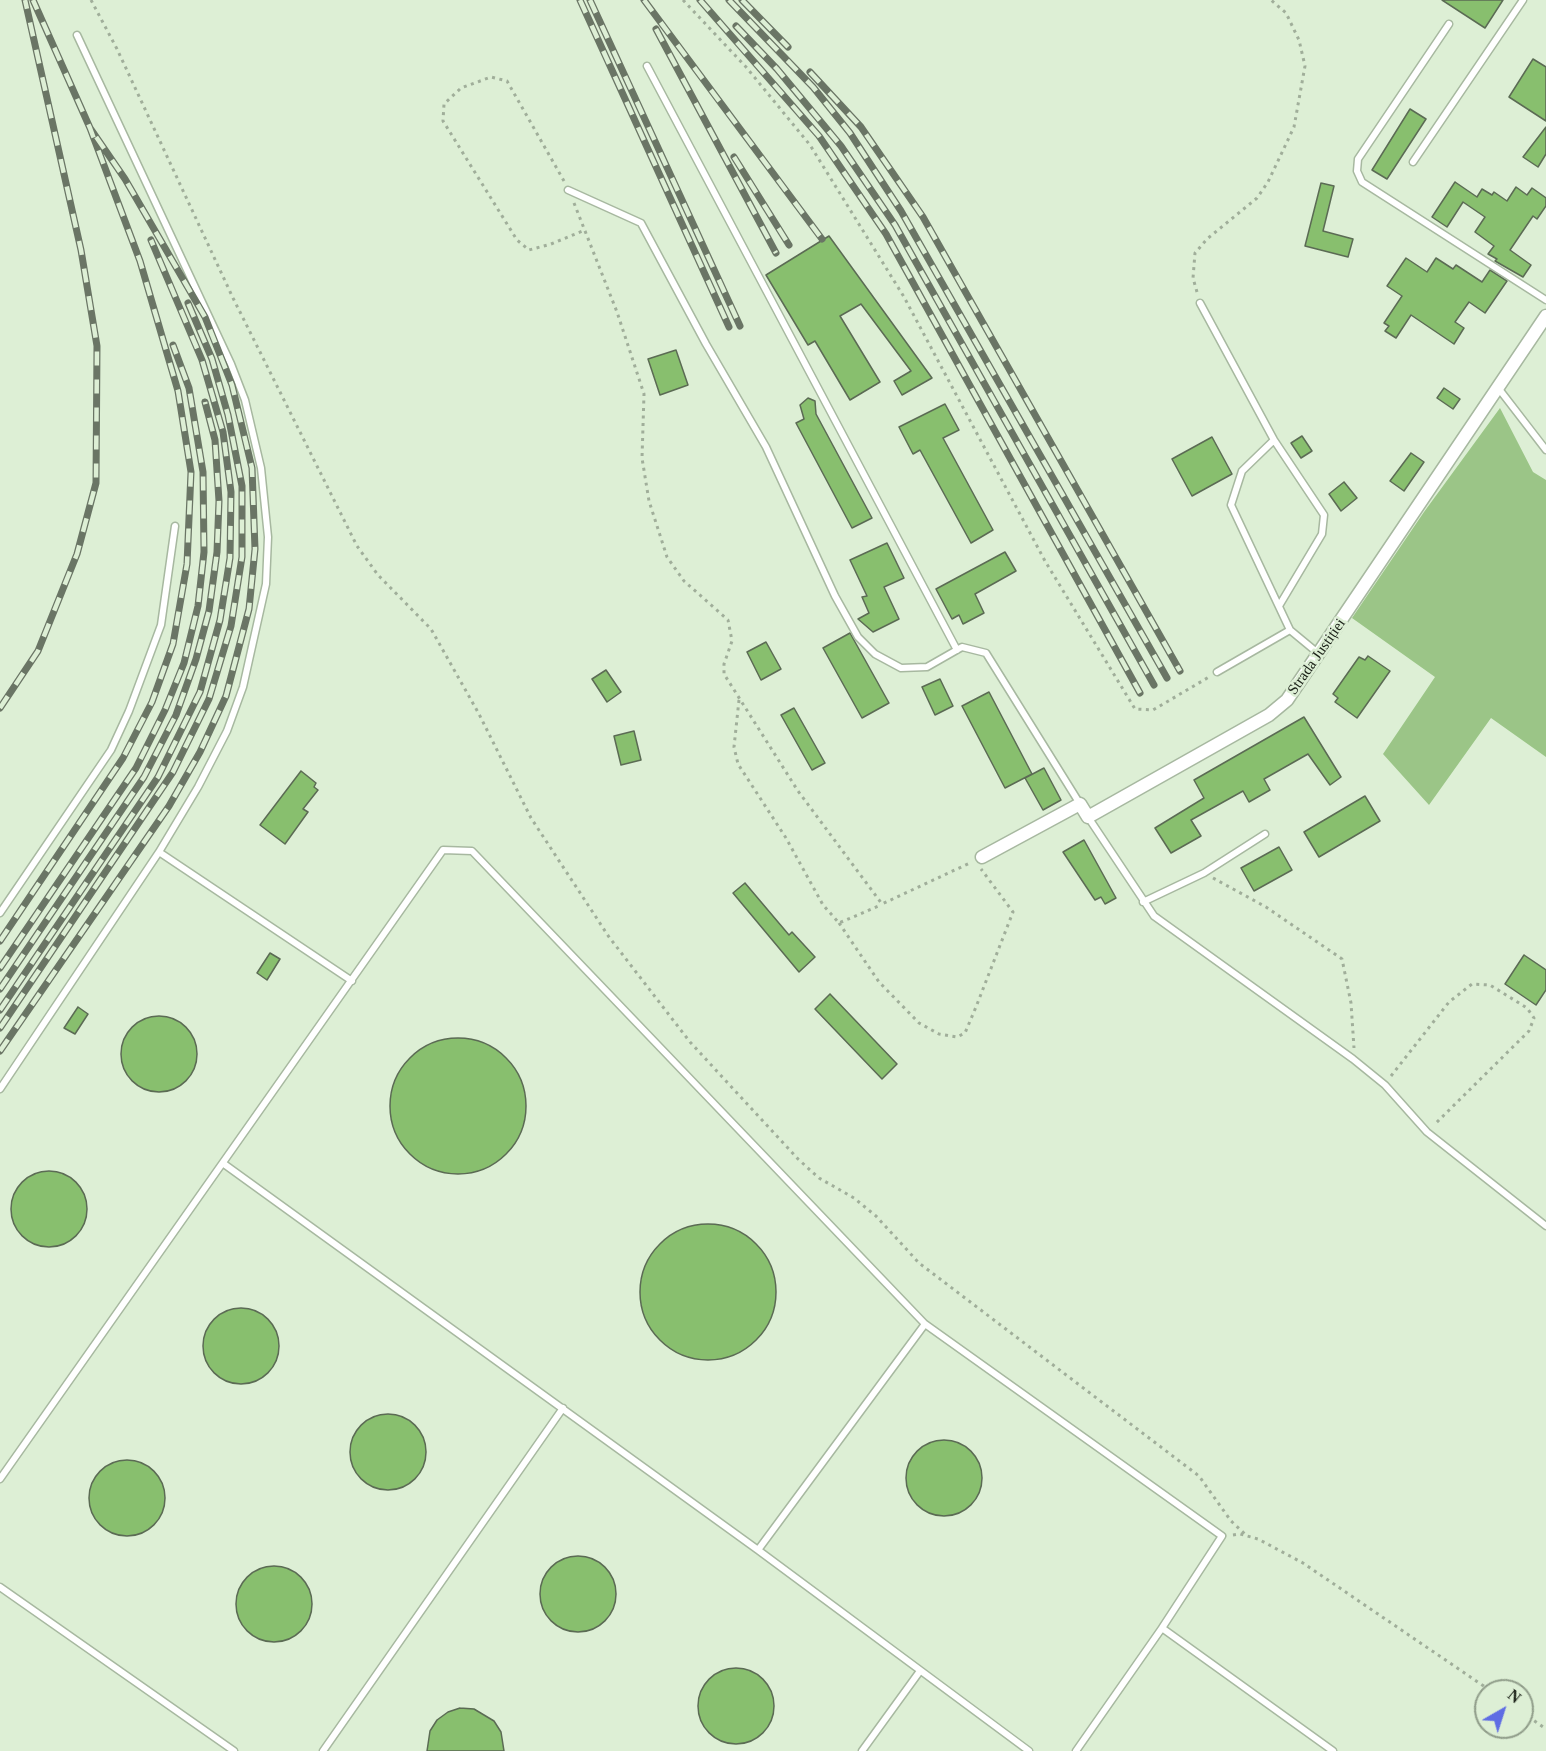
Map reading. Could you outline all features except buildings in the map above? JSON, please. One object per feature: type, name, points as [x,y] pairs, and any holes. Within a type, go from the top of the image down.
[{"type":"street","name":"Strada Justiției","points":[[1088,817],[1269,715],[1287,700],[1499,389],[1546,316]]},
{"type":"street","points":[[982,857],[1080,804],[1088,817]]},
{"type":"lane","points":[[1413,162],[1523,0]]},
{"type":"lane","points":[[1449,24],[1358,159],[1357,171],[1362,182],[1546,300]]},
{"type":"lane","points":[[0,1089],[159,852],[198,787],[227,731],[243,687],[266,584],[268,537],[261,468],[245,400],[231,364],[77,35]]},
{"type":"lane","points":[[647,66],[957,650]]},
{"type":"lane","points":[[568,190],[641,223],[706,344],[766,447],[835,597],[858,637],[875,654],[901,668],[927,667],[962,647],[986,653],[1080,804]]},
{"type":"lane","points":[[1200,303],[1274,440],[1324,515],[1322,534],[1279,606]]},
{"type":"lane","points":[[1499,389],[1546,450]]},
{"type":"lane","points":[[1274,440],[1242,471],[1231,505],[1290,630],[1319,654]]},
{"type":"lane","points":[[0,913],[111,750],[129,711],[161,625],[175,526]]},
{"type":"lane","points":[[1217,672],[1290,630]]},
{"type":"lane","points":[[1088,817],[1154,916],[1353,1059],[1384,1085],[1426,1132],[1546,1226]]},
{"type":"lane","points":[[1143,902],[1204,873],[1265,834]]},
{"type":"lane","points":[[0,1479],[443,850],[472,851],[924,1324],[1222,1536],[1162,1628],[1076,1751]]},
{"type":"lane","points":[[159,852],[352,981]]},
{"type":"lane","points":[[224,1164],[758,1550],[1029,1751]]},
{"type":"lane","points":[[758,1550],[924,1324]]},
{"type":"lane","points":[[323,1751],[563,1408]]},
{"type":"lane","points":[[0,1587],[234,1751]]},
{"type":"lane","points":[[1162,1628],[1333,1751]]},
{"type":"lane","points":[[862,1751],[920,1671]]},
{"type":"path","points":[[91,0],[117,49],[233,298],[357,546],[378,575],[431,629],[479,714],[531,818],[609,937],[690,1042],[798,1159],[819,1178],[854,1198],[876,1216],[920,1263],[1199,1476],[1231,1521],[1247,1536],[1303,1563],[1474,1679]]},
{"type":"path","points":[[682,0],[746,66],[810,144],[904,297],[1045,561],[1135,709],[1153,710],[1217,672]]},
{"type":"path","points":[[1200,303],[1193,278],[1195,254],[1207,239],[1257,198],[1268,183],[1294,127],[1305,66],[1299,40],[1286,13],[1271,0]]},
{"type":"path","points":[[585,230],[552,244],[529,250],[517,240],[443,121],[444,104],[461,88],[491,77],[507,81],[568,190],[585,230],[617,312],[644,394],[642,458],[649,501],[667,557],[684,581],[728,620],[732,641],[723,664],[724,674],[798,791],[882,904]]},
{"type":"path","points":[[739,699],[734,747],[738,764],[786,838],[823,905],[839,923],[879,982],[919,1023],[939,1034],[957,1037],[965,1033],[1013,912],[975,861],[839,923]]},
{"type":"path","points":[[1204,873],[1266,907],[1342,959],[1355,1039],[1353,1059]]},
{"type":"path","points":[[1384,1085],[1449,1002],[1472,984],[1490,985],[1527,1008],[1534,1018],[1529,1031],[1426,1132]]},
{"type":"path","points":[[1222,1536],[1247,1536]]},
{"type":"green space","points":[[1500,408],[1533,472],[1546,480],[1546,757],[1491,718],[1429,805],[1383,754],[1435,677],[1352,618],[1424,512]]},
{"type":"railway","points":[[0,708],[38,651],[77,554],[96,483],[97,346],[81,250],[25,0]]},
{"type":"railway","points":[[0,941],[123,758],[152,702],[173,644],[187,564],[191,472],[178,391],[140,261],[90,128],[33,0]]},
{"type":"railway","points":[[580,0],[729,327]]},
{"type":"railway","points":[[590,0],[740,326]]},
{"type":"railway","points":[[644,0],[822,239]]},
{"type":"railway","points":[[700,0],[819,136],[886,234],[1140,693]]},
{"type":"railway","points":[[729,0],[813,87],[850,133],[901,211],[1167,678]]},
{"type":"railway","points":[[742,0],[788,47]]},
{"type":"railway","points":[[736,26],[777,69],[841,146],[895,225],[1154,685]]},
{"type":"railway","points":[[656,29],[776,253]]},
{"type":"railway","points":[[810,72],[861,127],[923,217],[1180,671]]},
{"type":"railway","points":[[0,1051],[169,806],[200,752],[226,696],[249,609],[255,549],[252,468],[232,385],[205,317],[125,179],[90,128]]},
{"type":"railway","points":[[734,157],[789,245]]},
{"type":"railway","points":[[0,1010],[158,777],[200,692],[220,620],[230,558],[231,492],[223,432],[202,360],[151,240]]},
{"type":"railway","points":[[0,1028],[173,772],[209,699],[231,626],[242,557],[242,486],[228,415],[212,359],[188,303]]},
{"type":"railway","points":[[0,968],[136,768],[165,710],[184,663],[198,606],[204,552],[203,472],[189,388],[173,345]]},
{"type":"railway","points":[[0,989],[144,777],[176,715],[196,659],[209,611],[217,552],[219,501],[215,440],[205,402]]}]
